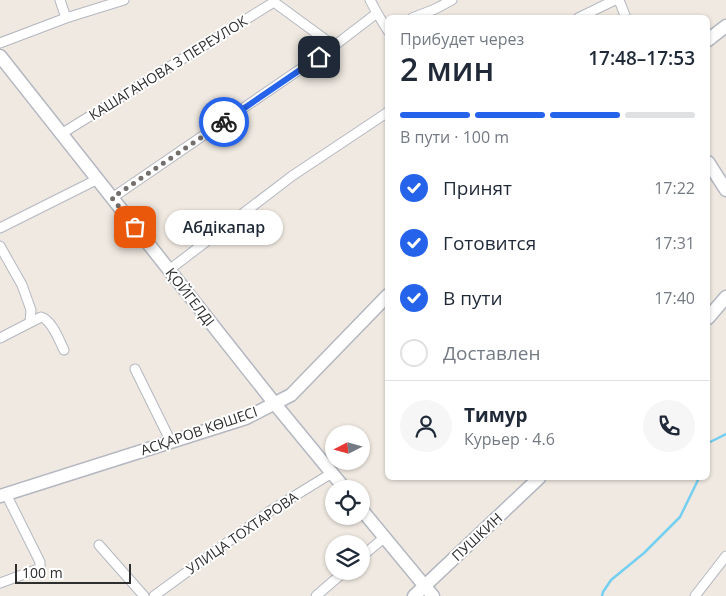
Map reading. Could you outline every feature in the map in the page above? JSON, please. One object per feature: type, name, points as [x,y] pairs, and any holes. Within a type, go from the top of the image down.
[{"type":"street","points":[[60,0],[66,18]]},
{"type":"street","points":[[0,43],[66,18],[124,0]]},
{"type":"street","points":[[370,0],[385,25]]},
{"type":"street","points":[[420,15],[452,0]]},
{"type":"street","points":[[584,15],[615,0]]},
{"type":"street","points":[[619,0],[625,15]]},
{"type":"street","name":"КАШАГАНОВА 3 ПЕРЕУЛОК","points":[[61,134],[274,1],[334,46]]},
{"type":"street","points":[[112,198],[334,46],[377,14]]},
{"type":"street","points":[[710,38],[726,26]]},
{"type":"street","name":"ҚОЙГЕЛДІ","points":[[0,56],[337,480]]},
{"type":"street","points":[[170,270],[292,176],[385,114]]},
{"type":"street","points":[[710,165],[726,190]]},
{"type":"street","points":[[0,228],[98,180]]},
{"type":"street","points":[[0,246],[22,285],[31,310],[30,322]]},
{"type":"street","name":"АСҚАРОВ КӨШЕСІ","points":[[3,495],[246,418],[275,404],[291,395],[385,298]]},
{"type":"street","points":[[710,316],[726,298]]},
{"type":"street","points":[[0,338],[41,317],[49,321],[64,350]]},
{"type":"street","points":[[135,369],[171,442]]},
{"type":"street","name":"УЛИЦА ТОХТАРОВА","points":[[154,596],[270,511],[332,474]]},
{"type":"street","name":"ПУШКИН","points":[[414,596],[537,480]]},
{"type":"street","points":[[0,583],[40,567],[40,562],[3,495]]},
{"type":"street","points":[[370,520],[433,596]]},
{"type":"street","points":[[370,550],[385,537]]},
{"type":"street","points":[[99,545],[144,596]]},
{"type":"street","points":[[695,596],[726,556]]},
{"type":"street","points":[[316,596],[335,580]]},
{"type":"waterway","points":[[710,442],[726,434]]},
{"type":"waterway","points":[[602,596],[611,580],[644,553],[680,517],[698,480]]},
{"type":"way so far","points":[[135,227],[112,198],[224,122]]},
{"type":"place","name":"Абдiкапар","points":[[135,227]]},
{"type":"route","points":[[224,122],[319,57]]}]
